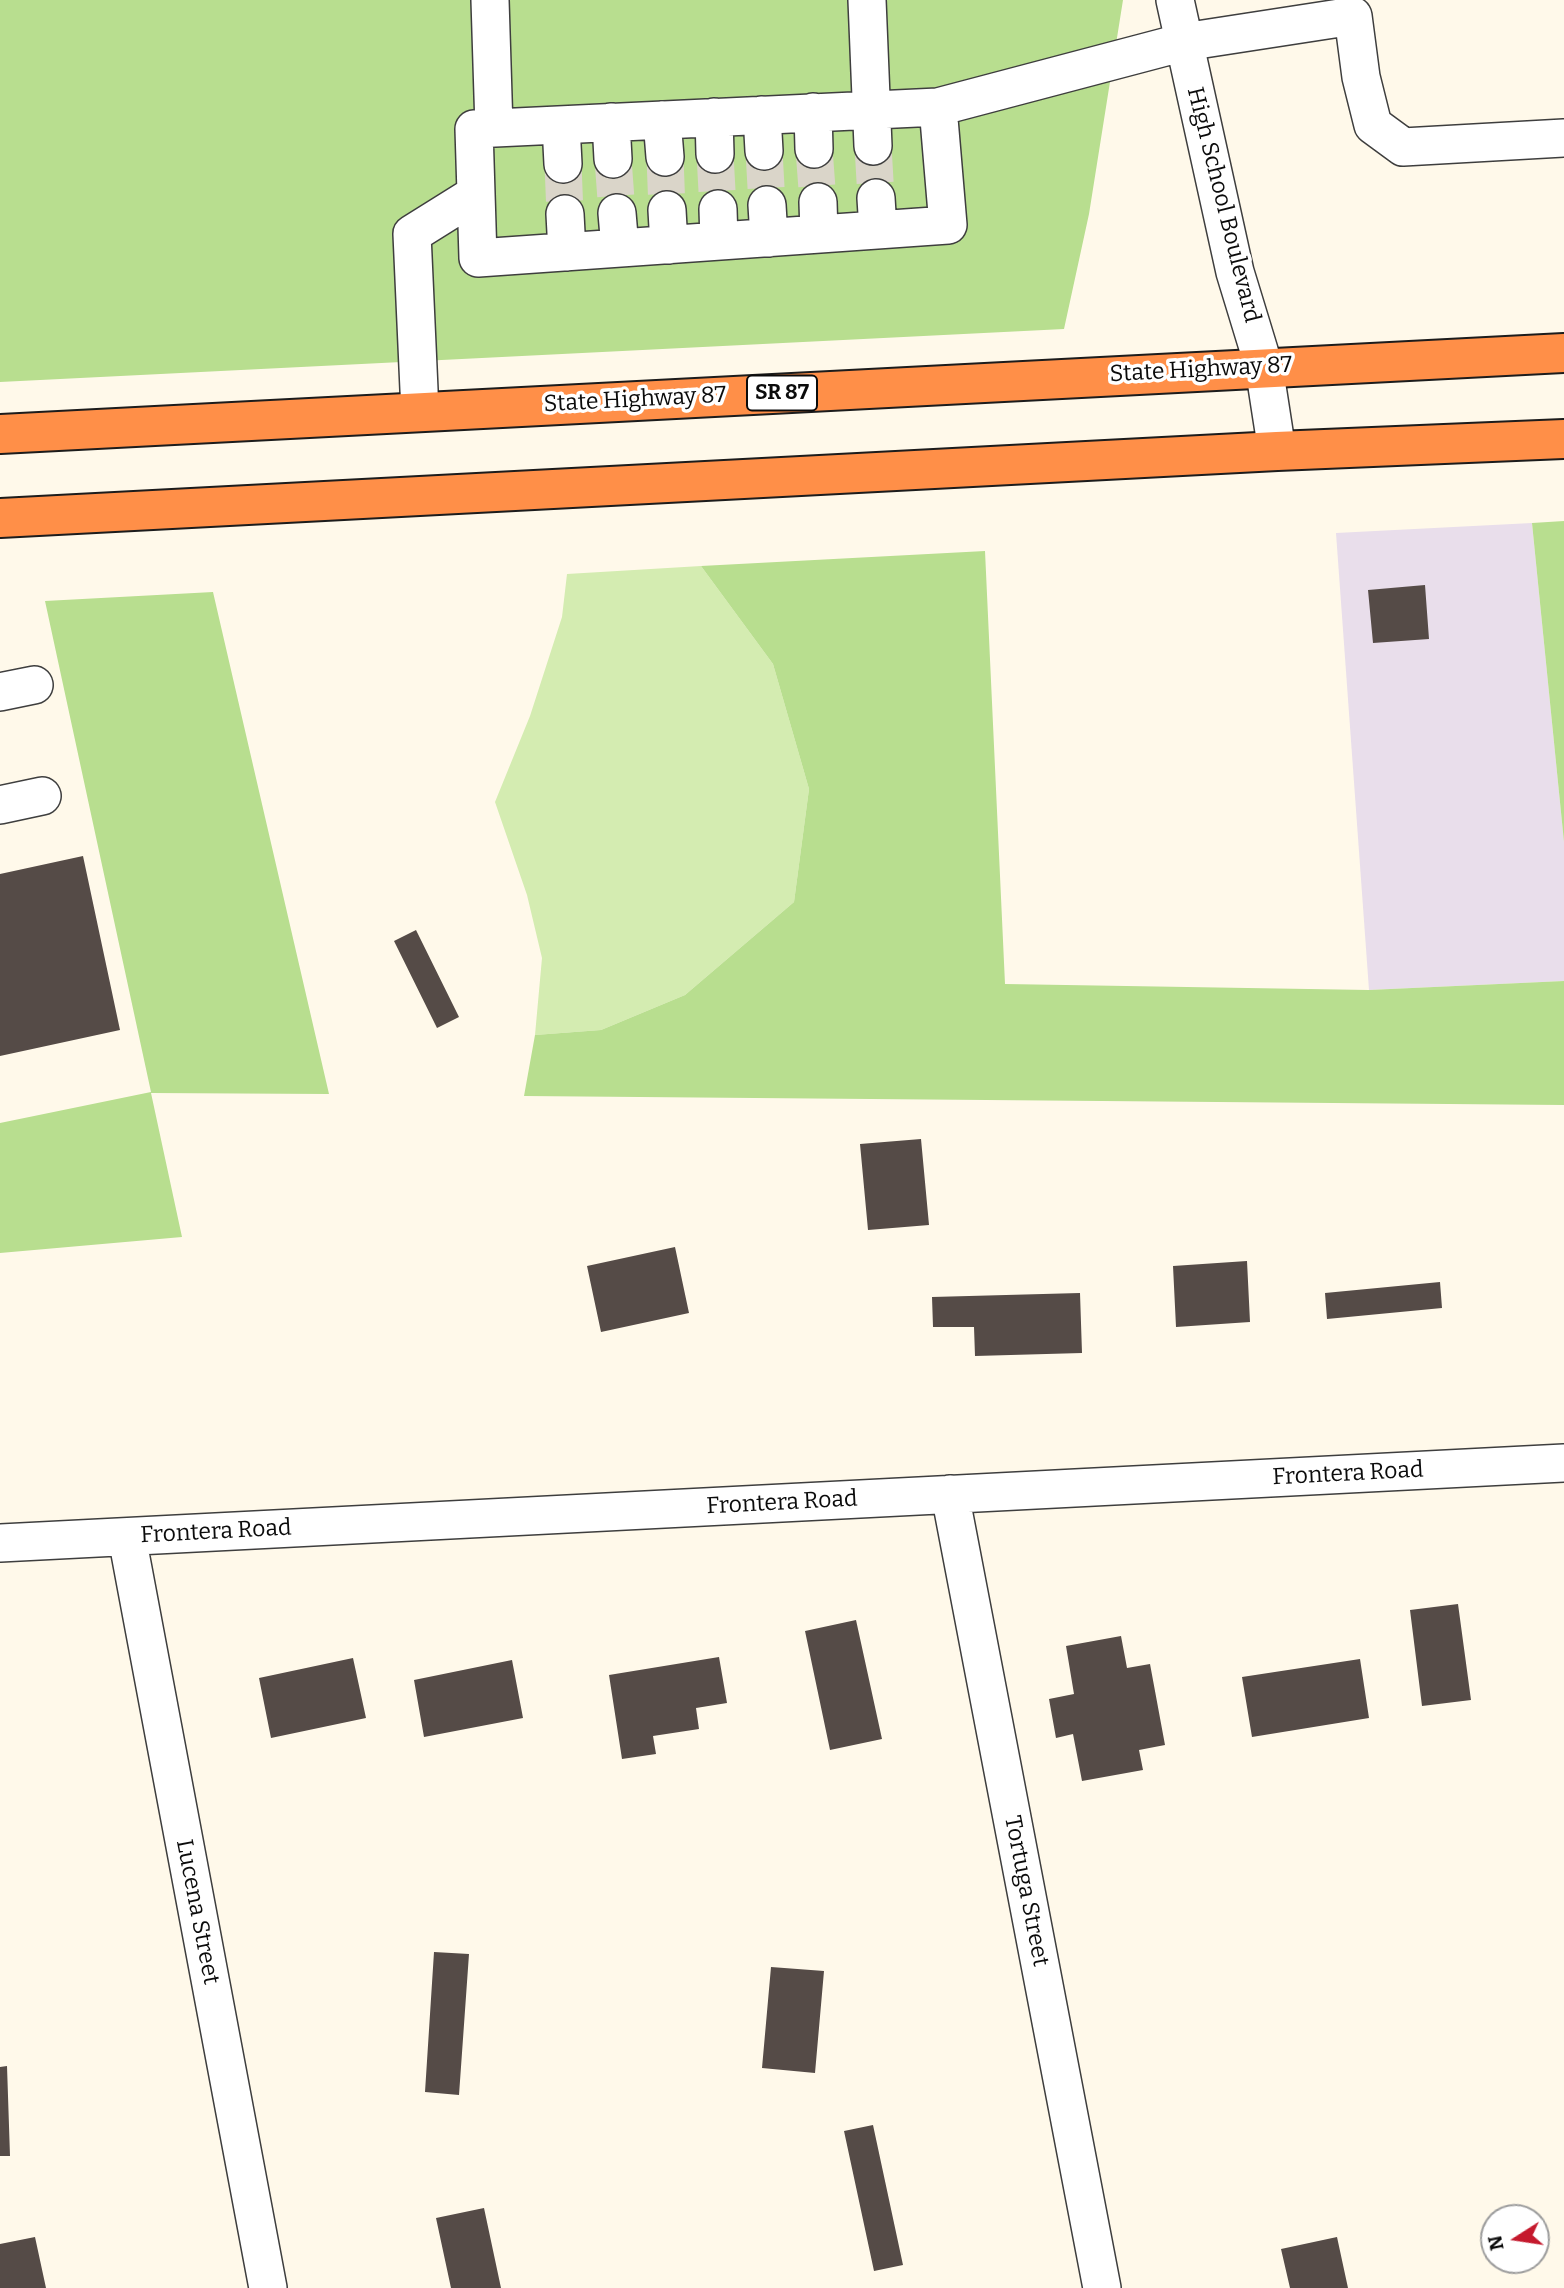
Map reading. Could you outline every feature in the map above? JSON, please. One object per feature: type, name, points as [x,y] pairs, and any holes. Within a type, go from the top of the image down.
[{"type":"highway","name":"State Highway 87","points":[[0,434],[1564,353]]},
{"type":"highway","points":[[0,518],[1277,451],[1564,439]]},
{"type":"street","points":[[490,0],[494,128]]},
{"type":"street","points":[[867,0],[873,146]]},
{"type":"street","name":"High School Boulevard","points":[[1175,0],[1235,272],[1264,367],[1277,451]]},
{"type":"street","points":[[938,107],[948,225],[877,214],[668,227],[619,231],[567,252],[478,258],[474,129],[938,107],[1184,41],[1353,16],[1361,77],[1373,125],[1404,147],[1564,138]]},
{"type":"street","points":[[813,113],[814,149]]},
{"type":"street","points":[[762,115],[764,151]]},
{"type":"street","points":[[714,117],[715,154]]},
{"type":"street","points":[[662,120],[665,156]]},
{"type":"street","points":[[611,122],[613,159]]},
{"type":"street","points":[[561,125],[563,164]]},
{"type":"street","points":[[420,412],[412,234],[476,194]]},
{"type":"street","points":[[565,214],[567,252]]},
{"type":"street","points":[[0,804],[42,796]]},
{"type":"street","name":"Frontera Road","points":[[0,1543],[1564,1463]]},
{"type":"street","name":"Tortuga Street","points":[[950,1494],[1102,2288]]},
{"type":"street","name":"Lucena Street","points":[[127,1536],[268,2288]]},
{"type":"shaded area","points":[[1532,523],[1564,842],[1564,981],[1369,990],[1336,533]]},
{"type":"green space","points":[[0,0],[1123,0],[1089,214],[1064,329],[0,382]]},
{"type":"green space","points":[[1564,521],[1564,842],[1532,523]]},
{"type":"green space","points":[[985,551],[1005,984],[1369,990],[1564,981],[1564,1105],[524,1096],[535,1035],[601,1030],[685,995],[794,902],[809,789],[773,664],[701,566]]},
{"type":"green space","points":[[701,566],[773,664],[809,789],[794,902],[685,995],[601,1030],[535,1035],[542,958],[527,895],[495,802],[530,716],[562,617],[567,574]]},
{"type":"green space","points":[[213,592],[329,1094],[151,1093],[182,1237],[0,1253],[0,1123],[151,1092],[45,601]]},
{"type":"building","points":[[1425,585],[1429,639],[1373,643],[1368,590]]},
{"type":"building","points":[[83,856],[120,1030],[0,1056],[0,874]]},
{"type":"building","points":[[416,930],[459,1017],[437,1028],[394,941]]},
{"type":"building","points":[[921,1139],[929,1225],[868,1230],[860,1144]]},
{"type":"building","points":[[675,1247],[689,1313],[601,1332],[587,1266]]},
{"type":"building","points":[[1247,1261],[1250,1322],[1176,1327],[1173,1266]]},
{"type":"building","points":[[1440,1282],[1442,1308],[1327,1319],[1325,1293]]},
{"type":"building","points":[[1080,1293],[1082,1353],[975,1356],[974,1327],[933,1327],[932,1297]]},
{"type":"building","points":[[1458,1604],[1471,1700],[1422,1706],[1410,1610]]},
{"type":"building","points":[[856,1620],[882,1739],[830,1750],[805,1631]]},
{"type":"building","points":[[1121,1636],[1127,1668],[1150,1664],[1165,1745],[1139,1750],[1143,1770],[1082,1781],[1073,1734],[1056,1738],[1049,1699],[1074,1694],[1066,1646]]},
{"type":"building","points":[[719,1657],[727,1703],[696,1708],[699,1729],[653,1736],[656,1754],[622,1759],[609,1675]]},
{"type":"building","points":[[353,1658],[366,1718],[271,1738],[259,1678]]},
{"type":"building","points":[[1360,1659],[1369,1718],[1252,1737],[1242,1677]]},
{"type":"building","points":[[512,1660],[523,1718],[424,1737],[414,1680]]},
{"type":"building","points":[[434,1952],[469,1954],[459,2095],[425,2092]]},
{"type":"building","points":[[771,1967],[824,1971],[815,2073],[762,2068]]},
{"type":"building","points":[[7,2066],[10,2156],[0,2156],[0,2067]]},
{"type":"building","points":[[873,2125],[903,2265],[874,2271],[844,2131]]},
{"type":"building","points":[[484,2208],[501,2288],[451,2288],[436,2218]]},
{"type":"building","points":[[35,2237],[46,2288],[0,2288],[0,2244]]},
{"type":"building","points":[[1337,2237],[1348,2288],[1290,2288],[1281,2249]]},
{"type":"tunnel","points":[[873,146],[876,198]]},
{"type":"tunnel","points":[[814,149],[818,202]]},
{"type":"tunnel","points":[[764,151],[767,205]]},
{"type":"tunnel","points":[[715,154],[718,209]]},
{"type":"tunnel","points":[[665,157],[667,210]]},
{"type":"tunnel","points":[[613,159],[617,213]]},
{"type":"tunnel","points":[[563,164],[565,214]]}]
